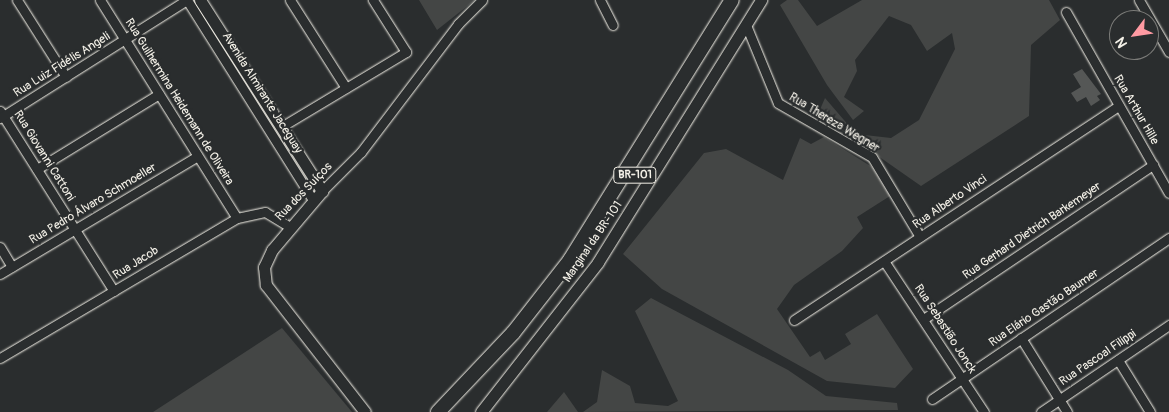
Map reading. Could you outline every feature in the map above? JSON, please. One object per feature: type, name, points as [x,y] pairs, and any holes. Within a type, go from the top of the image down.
[{"type":"highway","name":"BR-101","points":[[438,412],[513,332],[570,260],[732,0]]},
{"type":"highway","name":"BR-101","points":[[451,412],[517,342],[579,263],[743,0]]},
{"type":"main road","name":"Avenida Almirante Jaceguay","points":[[200,0],[322,192]]},
{"type":"main road","name":"Marginal da BR-101","points":[[481,412],[598,262],[761,0]]},
{"type":"main road","name":"Rua dos Suíços","points":[[322,192],[288,226],[267,260],[266,285],[365,412]]},
{"type":"street","points":[[17,0],[66,77]]},
{"type":"street","name":"Rua Guilhermina Heidemann de Oliveira","points":[[100,0],[237,218]]},
{"type":"street","name":"Rua Luiz Fidélis Angeli","points":[[1,115],[66,77],[187,0]]},
{"type":"street","name":"Avenida Almirante Jaceguay","points":[[187,0],[313,200]]},
{"type":"street","points":[[290,0],[346,88]]},
{"type":"street","points":[[281,127],[406,52],[373,0]]},
{"type":"street","name":"Rua dos Suíços","points":[[322,192],[361,152],[458,24],[482,0]]},
{"type":"street","points":[[600,0],[613,25]]},
{"type":"street","points":[[1139,0],[1169,52]]},
{"type":"street","name":"Rua Arthur Hille","points":[[1066,12],[1169,193]]},
{"type":"street","name":"Rua Thereza Wegner","points":[[746,25],[778,103],[872,157],[920,237]]},
{"type":"street","points":[[37,170],[159,94]]},
{"type":"street","name":"Rua Alberto Vinci","points":[[794,320],[1119,106]]},
{"type":"street","name":"Rua Giovanni Cattoni","points":[[1,115],[114,291]]},
{"type":"street","name":"Rua Pedro Álvaro Schmoeller","points":[[0,274],[198,156]]},
{"type":"street","name":"Rua Gerhard Dietrich Barkemeyer","points":[[925,318],[1153,165]]},
{"type":"street","name":"Rua Jacob","points":[[0,358],[114,291],[199,237],[237,218],[265,212],[288,226]]},
{"type":"street","name":"Rua Elário Gastão Baumer","points":[[932,399],[1169,238]]},
{"type":"street","points":[[0,247],[12,267]]},
{"type":"street","name":"Rua Sebastião Jonck","points":[[884,261],[925,318],[984,412]]},
{"type":"street","name":"Rua Pascoal Filippi","points":[[1041,412],[1169,325]]},
{"type":"street","points":[[1022,338],[1066,412]]},
{"type":"street","points":[[1118,360],[1150,412]]},
{"type":"shaded area","points":[[419,0],[475,0],[437,30]]},
{"type":"shaded area","points":[[787,0],[798,0],[817,26],[862,0],[1049,0],[1060,20],[1031,45],[1029,116],[921,186],[818,114],[825,98],[856,134],[891,138],[919,120],[955,49],[952,33],[927,51],[911,25],[889,16],[855,60],[857,71],[844,97],[864,111],[853,120],[827,85],[780,5]]},
{"type":"shaded area","points":[[824,137],[872,167],[890,196],[857,217],[863,228],[842,251],[794,285],[777,309],[810,357],[820,351],[825,360],[851,344],[845,334],[877,314],[913,369],[895,388],[827,381],[662,289],[623,254],[704,153],[726,149],[783,180],[800,138],[811,144]]},
{"type":"shaded area","points":[[651,298],[788,370],[826,396],[897,403],[898,410],[583,412],[597,402],[602,370],[630,386],[635,403],[668,406],[678,401],[635,311]]},
{"type":"shaded area","points":[[282,328],[352,412],[153,412]]},
{"type":"shaded area","points":[[564,392],[578,412],[547,412]]},
{"type":"building","points":[[1082,69],[1101,94],[1097,96],[1100,100],[1091,106],[1086,97],[1077,102],[1071,93],[1081,87],[1073,74]]}]
